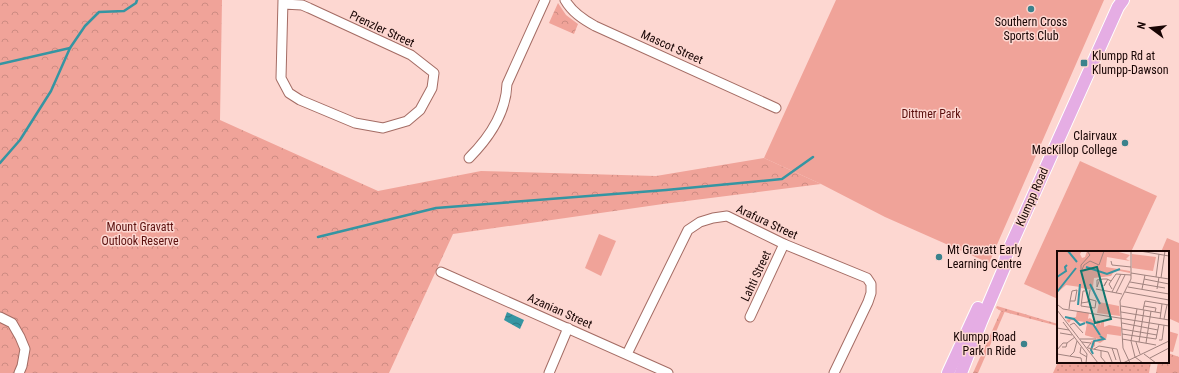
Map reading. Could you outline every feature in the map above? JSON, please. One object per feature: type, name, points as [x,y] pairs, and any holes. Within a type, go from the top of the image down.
[{"type":"main road","name":"Klumpp Road","points":[[962,373],[980,322],[1004,268],[1006,256],[1120,2]]},
{"type":"main road","name":"Klumpp Road","points":[[948,373],[997,265],[1006,256]]},
{"type":"street","points":[[469,158],[484,143],[495,126],[506,97],[507,84],[545,0]]},
{"type":"street","name":"Mascot Street","points":[[565,0],[569,8],[581,18],[595,26],[776,108]]},
{"type":"street","name":"Prenzler Street","points":[[283,2],[310,8],[412,55],[434,73],[432,88],[420,110],[407,121],[383,128],[355,123],[300,100],[289,93],[281,78],[283,2]]},
{"type":"street","name":"Arafura Street","points":[[628,354],[688,230],[707,220],[727,216],[784,244],[867,278],[871,284],[871,292],[868,302],[834,373]]},
{"type":"street","name":"Lahti Street","points":[[750,317],[784,244]]},
{"type":"street","name":"Azanian Street","points":[[441,272],[668,373]]},
{"type":"street","points":[[0,317],[12,323],[20,336],[25,349],[22,366],[19,373]]},
{"type":"street","points":[[548,373],[568,328]]},
{"type":"green space","name":"Mount Gravatt Outlook Reserve","points":[[0,0],[222,0],[220,120],[378,191],[481,171],[656,176],[764,158],[821,184],[663,204],[453,234],[389,373],[0,373]]},
{"type":"green space","name":"Dittmer Park","points":[[836,0],[1104,0],[989,263],[885,217],[821,184],[764,158]]},
{"type":"green space","points":[[558,3],[566,15],[578,24],[574,34],[549,23]]},
{"type":"green space","points":[[1080,161],[1157,196],[1131,251],[1057,251],[1057,299],[1024,284]]},
{"type":"green space","points":[[599,234],[616,241],[601,276],[585,268]]},
{"type":"green space","points":[[1167,238],[1179,243],[1179,323],[1169,318],[1169,251],[1161,251]]},
{"type":"green space","points":[[997,306],[1057,324],[1057,326],[1001,311],[996,308]]},
{"type":"green space","points":[[1001,311],[1005,311],[978,373],[973,373]]},
{"type":"green space","points":[[1169,331],[1178,334],[1173,352],[1169,351]]},
{"type":"green space","points":[[1169,353],[1179,357],[1179,373],[1156,373],[1158,363],[1169,363]]},
{"type":"green space","points":[[1058,363],[1151,363],[1149,373],[1053,373]]},
{"type":"water","points":[[507,312],[524,320],[520,329],[504,320]]},
{"type":"waterway","points":[[0,163],[20,140],[51,91],[70,48],[85,26],[99,12],[124,11],[136,3],[137,0]]},
{"type":"waterway","points":[[0,64],[70,48]]},
{"type":"waterway","points":[[318,237],[436,208],[666,190],[782,179],[813,157]]},
{"type":"place","name":"Southern Cross Sports Club","points":[[1031,9]]},
{"type":"place","name":"Klumpp Rd at Klumpp-Dawson","points":[[1084,63]]},
{"type":"place","name":"Clairvaux MacKillop College","points":[[1125,143]]},
{"type":"place","name":"Mt Gravatt Early Learning Centre","points":[[939,257]]},
{"type":"place","name":"Klumpp Road Park n Ride","points":[[1024,344]]}]
